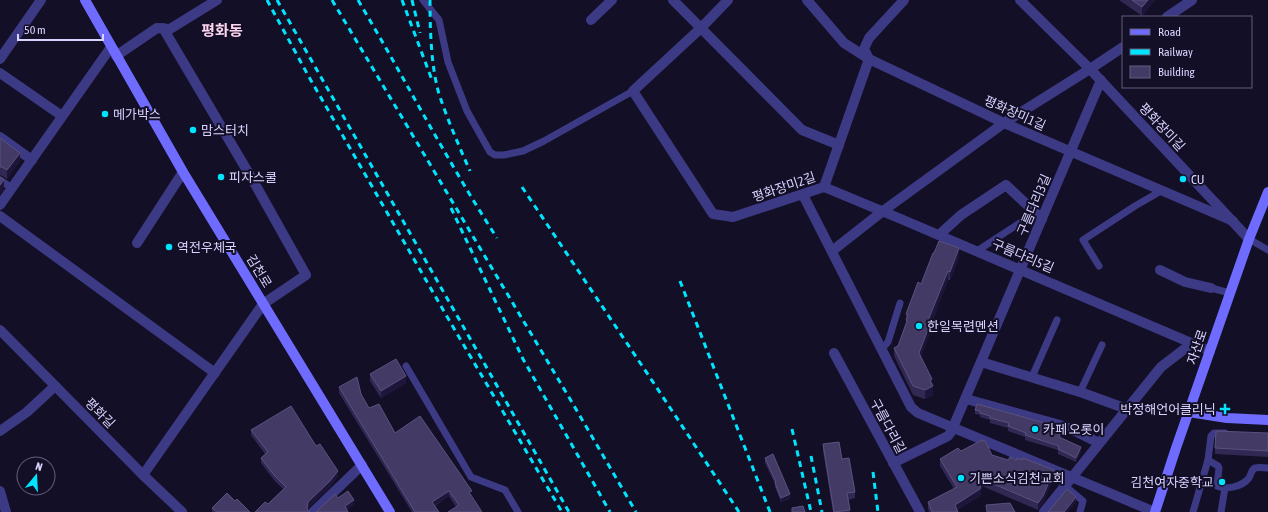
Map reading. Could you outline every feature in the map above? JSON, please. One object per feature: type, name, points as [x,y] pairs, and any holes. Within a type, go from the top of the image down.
[{"type":"street","name":"김천로","points":[[85,0],[183,172],[390,512]]},
{"type":"street","points":[[0,206],[62,116],[113,51],[157,28],[170,29],[217,0]]},
{"type":"street","points":[[591,20],[612,0]]},
{"type":"street","points":[[673,0],[802,130],[839,145]]},
{"type":"street","points":[[633,92],[701,28],[728,0]]},
{"type":"street","name":"평화장미1길","points":[[807,0],[844,43],[869,59],[1004,123],[1233,222]]},
{"type":"street","name":"평화장미2길","points":[[633,92],[713,214],[733,218],[802,195],[824,187],[869,59],[864,49],[869,38],[904,0]]},
{"type":"street","name":"평화장미길","points":[[1020,0],[1101,80],[1249,239]]},
{"type":"street","points":[[1168,16],[1192,0]]},
{"type":"street","points":[[0,59],[36,2]]},
{"type":"street","points":[[144,475],[263,304],[306,275],[255,184],[163,28]]},
{"type":"street","points":[[832,251],[883,211],[1004,123],[1122,48]]},
{"type":"street","points":[[0,73],[62,116]]},
{"type":"street","name":"구름다리3길","points":[[893,463],[948,436],[952,432],[1020,270],[1038,216],[1070,151],[1101,80]]},
{"type":"street","points":[[0,137],[32,160]]},
{"type":"street","points":[[137,243],[183,172]]},
{"type":"street","points":[[939,235],[961,215],[1006,185],[1038,216]]},
{"type":"street","name":"구름다리5길","points":[[824,187],[1210,351]]},
{"type":"street","name":"자산로","points":[[1155,512],[1249,239],[1268,192]]},
{"type":"street","points":[[802,195],[911,407],[918,412],[1155,512]]},
{"type":"street","points":[[0,216],[215,373]]},
{"type":"street","points":[[1160,270],[1184,282],[1211,288]]},
{"type":"street","name":"평화길","points":[[0,330],[182,512]]},
{"type":"street","points":[[1044,512],[1161,367],[1192,344]]},
{"type":"street","name":"구름다리길","points":[[834,353],[920,512]]},
{"type":"street","points":[[981,362],[1080,392],[1127,409]]},
{"type":"street","points":[[0,431],[27,412],[55,386]]},
{"type":"street","points":[[966,399],[1060,425],[1099,443]]},
{"type":"street","points":[[1189,412],[1227,418],[1268,420]]},
{"type":"street","points":[[313,512],[362,465]]},
{"type":"street","points":[[0,491],[6,512]]},
{"type":"lane","points":[[423,0],[439,20],[448,62],[467,111],[490,152],[495,155],[504,155],[523,150],[556,134],[633,92]]},
{"type":"lane","points":[[0,180],[12,188]]},
{"type":"lane","points":[[1099,266],[1082,240],[1161,191]]},
{"type":"lane","points":[[977,251],[1038,216]]},
{"type":"lane","points":[[1249,239],[1268,250]]},
{"type":"lane","points":[[1211,288],[1230,293]]},
{"type":"lane","points":[[881,350],[888,342],[900,304]]},
{"type":"lane","points":[[1032,377],[1057,320]]},
{"type":"lane","points":[[1080,392],[1102,345]]},
{"type":"lane","points":[[406,366],[471,477],[504,490],[518,512]]},
{"type":"lane","points":[[1193,512],[1208,460],[1211,436],[1216,432],[1231,433]]},
{"type":"lane","points":[[1208,460],[1220,468],[1217,486],[1225,488],[1231,488],[1244,482],[1252,470],[1256,468],[1268,468]]},
{"type":"lane","points":[[1065,486],[1083,501],[1080,512]]},
{"type":"lane","points":[[1221,512],[1225,488]]},
{"type":"building","points":[[1132,0],[1148,0],[1142,7]]},
{"type":"building","points":[[0,138],[20,153],[7,170],[0,167]]},
{"type":"building","points":[[0,177],[4,180],[0,185]]},
{"type":"building","name":"한일목련멘션","points":[[939,241],[959,248],[929,318],[932,319],[919,353],[932,379],[930,380],[933,386],[925,390],[913,386],[894,348],[898,346],[907,321],[908,315],[906,314],[918,282],[921,284]]},
{"type":"building","points":[[396,359],[406,376],[381,391],[370,374]]},
{"type":"building","points":[[357,377],[361,394],[369,408],[379,404],[395,433],[420,416],[472,491],[469,492],[482,512],[448,512],[459,505],[449,491],[432,502],[439,512],[415,512],[339,387]]},
{"type":"building","points":[[977,404],[1062,428],[1059,437],[1081,447],[1076,458],[1058,449],[1059,446],[1025,435],[1026,433],[1008,426],[1009,423],[990,418],[990,416],[980,413],[980,411],[975,410]]},
{"type":"building","points":[[291,406],[316,446],[320,444],[338,471],[308,502],[307,508],[310,512],[255,512],[265,502],[268,504],[286,487],[274,475],[261,458],[268,452],[251,430]]},
{"type":"building","points":[[1216,431],[1268,433],[1268,451],[1215,448]]},
{"type":"building","points":[[982,440],[985,441],[992,455],[1008,460],[1010,457],[1016,460],[1017,458],[1022,460],[1023,458],[1054,470],[1043,496],[1038,503],[982,479],[980,489],[955,505],[958,512],[932,512],[928,502],[957,487],[940,459],[958,448],[961,451]]},
{"type":"building","points":[[839,442],[842,459],[849,458],[855,492],[847,493],[850,510],[834,512],[823,444]]},
{"type":"building","points":[[773,454],[790,494],[781,498],[775,483],[776,482],[765,458]]},
{"type":"building","points":[[1067,489],[1076,497],[1064,512],[1048,512],[1049,511]]},
{"type":"building","points":[[348,491],[354,500],[345,506],[348,512],[316,512],[335,494],[338,498]]},
{"type":"building","points":[[227,493],[235,501],[237,499],[250,512],[217,512],[212,508]]},
{"type":"building","points":[[1010,503],[1015,512],[987,512],[986,505]]},
{"type":"building","points":[[803,506],[805,512],[792,512],[792,508]]},
{"type":"railway","points":[[267,0],[309,77],[449,320],[562,512]]},
{"type":"railway","points":[[277,0],[569,512]]},
{"type":"railway","points":[[332,0],[636,512]]},
{"type":"railway","points":[[358,0],[443,150],[497,238]]},
{"type":"railway","points":[[402,0],[432,80]]},
{"type":"railway","points":[[412,0],[420,33]]},
{"type":"railway","points":[[430,0],[430,23],[436,83],[446,114],[470,171]]},
{"type":"railway","points":[[522,187],[739,512]]},
{"type":"railway","points":[[451,208],[523,359],[610,512]]},
{"type":"railway","points":[[680,281],[770,512]]},
{"type":"railway","points":[[792,429],[811,512]]},
{"type":"railway","points":[[811,456],[822,512]]},
{"type":"railway","points":[[873,472],[878,512]]},
{"type":"place","name":"메가박스","points":[[105,114]]},
{"type":"place","name":"맘스터치","points":[[193,130]]},
{"type":"place","name":"피자스쿨","points":[[221,177]]},
{"type":"place","name":"CU","points":[[1183,179]]},
{"type":"place","name":"역전우체국","points":[[169,247]]},
{"type":"place","name":"한일목련멘션","points":[[919,326]]},
{"type":"place","name":"박정해언어클리닉","points":[[1225,409]]},
{"type":"place","name":"카페 오롯이","points":[[1035,429]]},
{"type":"place","name":"기쁜소식김천교회","points":[[961,478]]},
{"type":"place","name":"김천여자중학교","points":[[1222,482]]},
{"type":"district","name":"평화동","points":[[222,30]]}]
